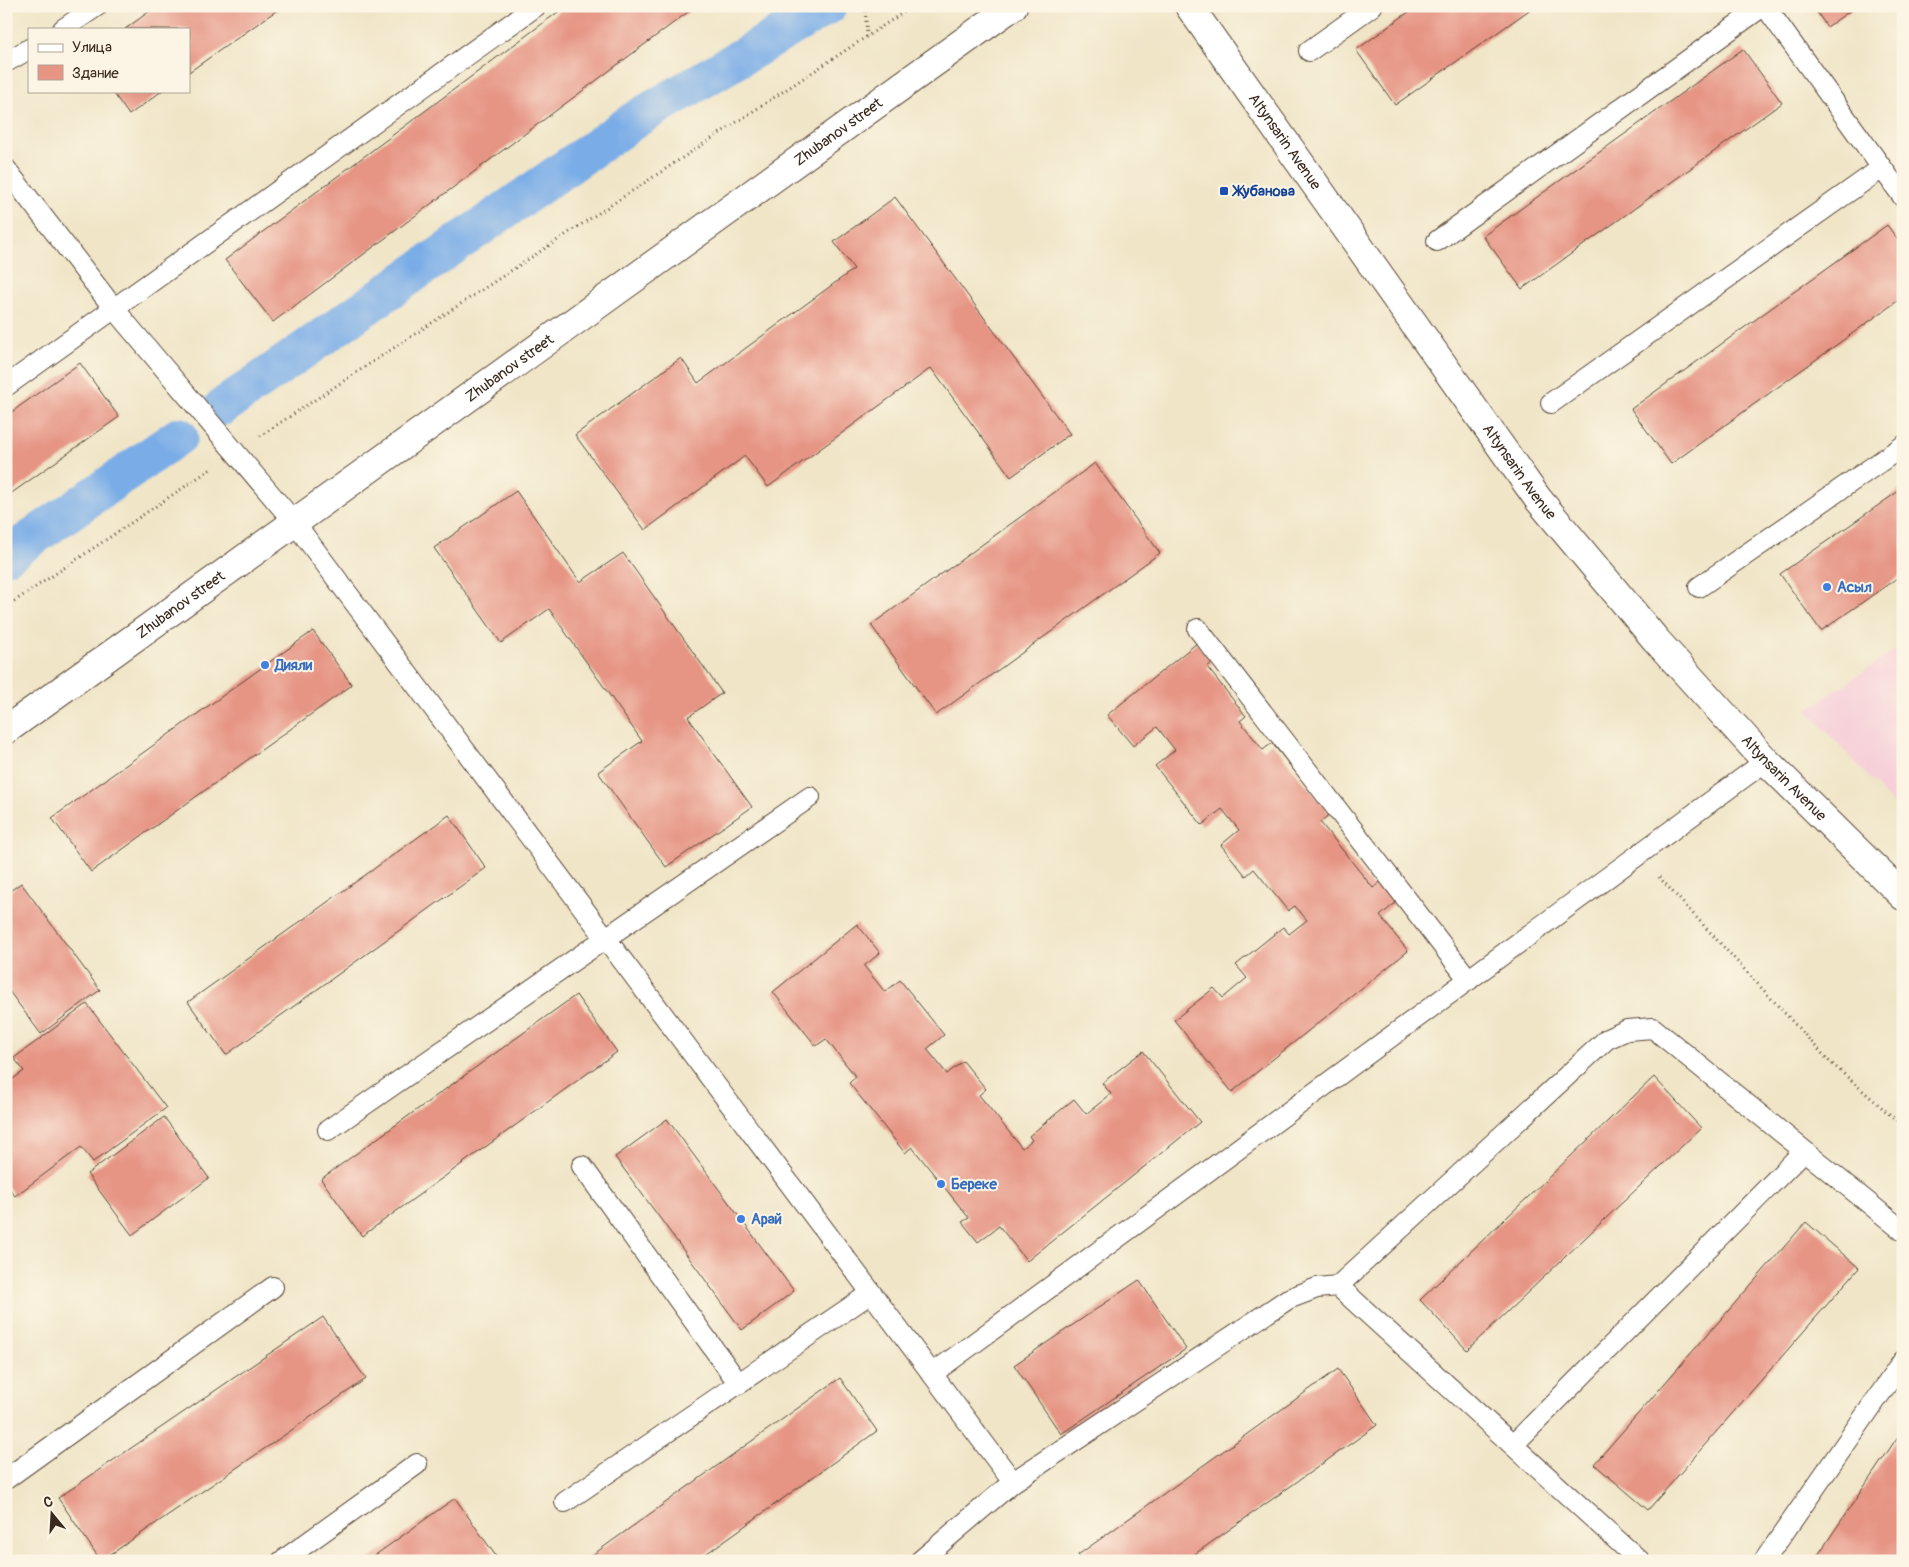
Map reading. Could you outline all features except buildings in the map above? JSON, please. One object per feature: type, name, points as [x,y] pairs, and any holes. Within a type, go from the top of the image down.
[{"type":"main road","name":"Zhubanov street","points":[[6,730],[1014,6]]},
{"type":"main road","name":"Altynsarin Avenue","points":[[1189,6],[1538,499],[1656,640],[1766,761],[1903,896]]},
{"type":"lane","points":[[64,28],[97,6]]},
{"type":"lane","points":[[6,386],[115,310],[536,6]]},
{"type":"lane","points":[[1309,51],[1372,6]]},
{"type":"lane","points":[[1437,241],[1764,6],[1903,197]]},
{"type":"lane","points":[[6,62],[28,50]]},
{"type":"lane","points":[[1551,403],[1882,168]]},
{"type":"lane","points":[[6,169],[115,310],[294,522],[1013,1482]]},
{"type":"lane","points":[[1699,587],[1903,446]]},
{"type":"lane","points":[[1198,629],[1469,980]]},
{"type":"lane","points":[[932,1374],[1766,761]]},
{"type":"lane","points":[[328,1130],[810,797]]},
{"type":"lane","points":[[920,1561],[1013,1482],[1288,1299],[1317,1288],[1338,1286],[1607,1039],[1627,1030],[1653,1028],[1903,1231]]},
{"type":"lane","points":[[1513,1445],[1804,1151]]},
{"type":"lane","points":[[582,1166],[739,1384]]},
{"type":"lane","points":[[1338,1286],[1640,1561]]},
{"type":"lane","points":[[6,1479],[273,1287]]},
{"type":"lane","points":[[565,1502],[871,1293]]},
{"type":"lane","points":[[1764,1561],[1903,1361]]},
{"type":"lane","points":[[282,1561],[417,1464]]},
{"type":"path","points":[[865,6],[867,36]]},
{"type":"path","points":[[6,607],[235,452],[913,6]]},
{"type":"path","points":[[1638,855],[1829,1061],[1903,1126]]},
{"type":"shaded area","points":[[1903,645],[1903,815],[1807,710]]},
{"type":"waterway","points":[[222,407],[636,119],[828,6]]},
{"type":"waterway","points":[[6,556],[179,436]]},
{"type":"place","name":"Жубанова","points":[[1224,191]]},
{"type":"place","name":"Асыл","points":[[1827,587]]},
{"type":"place","name":"Дияли","points":[[265,665]]},
{"type":"place","name":"Береке","points":[[941,1184]]},
{"type":"place","name":"Арай","points":[[741,1219]]}]
